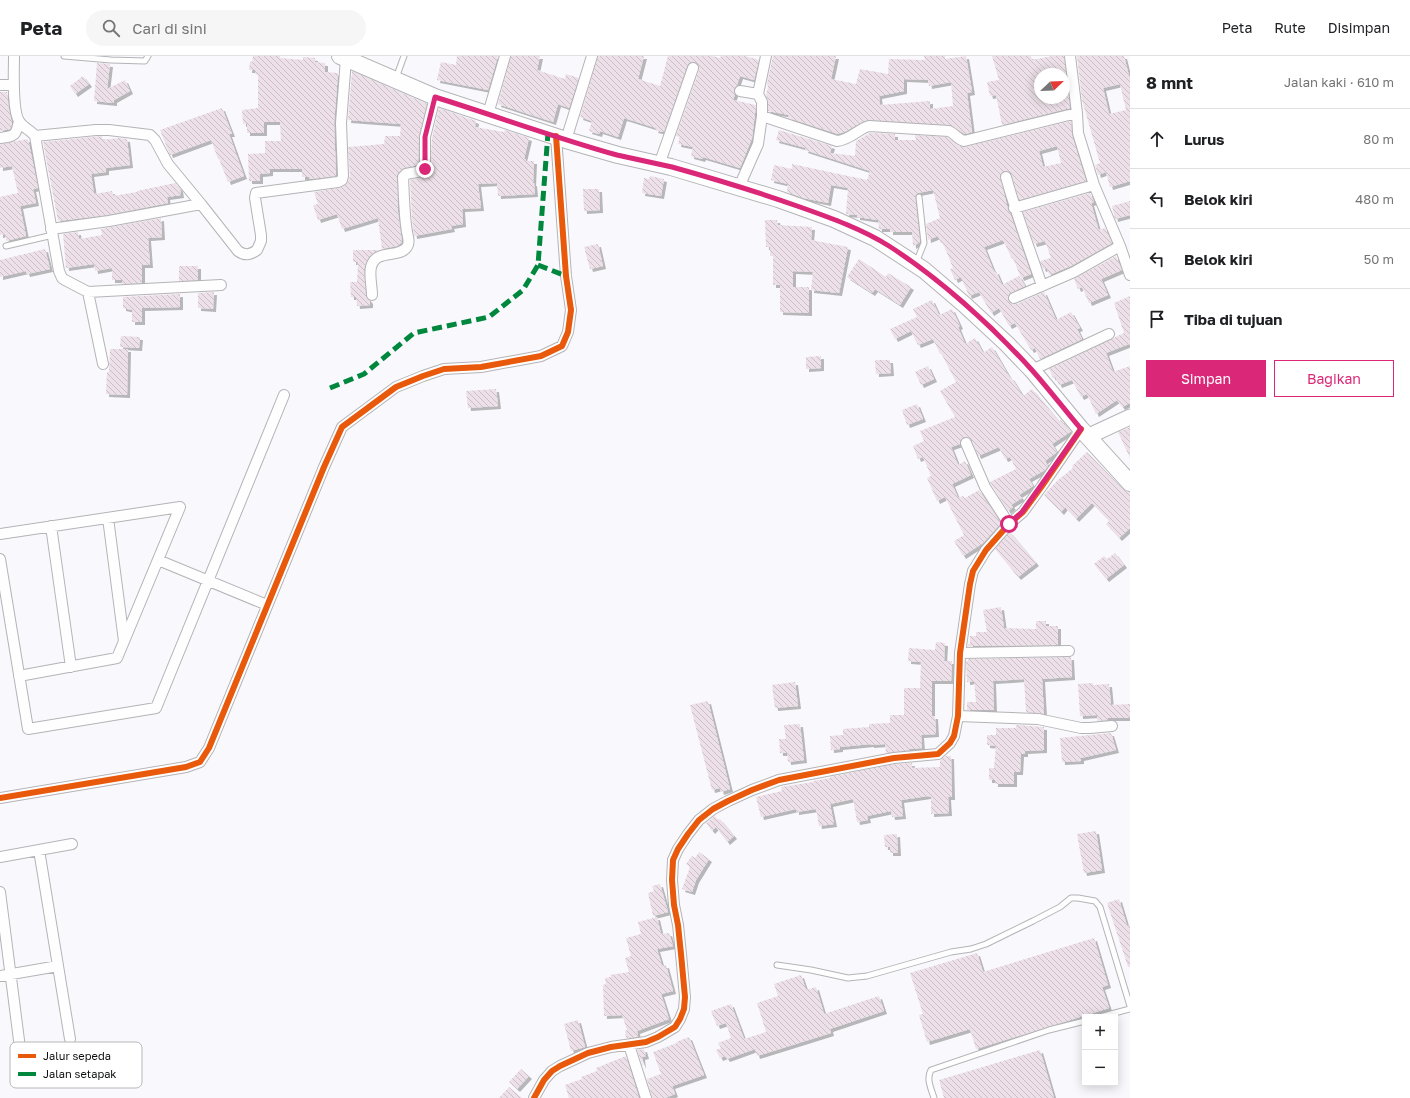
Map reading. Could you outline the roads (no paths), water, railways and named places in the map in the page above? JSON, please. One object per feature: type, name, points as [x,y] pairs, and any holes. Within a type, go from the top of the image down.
[{"type":"main road","points":[[343,58],[435,97],[561,138],[618,155],[739,187],[820,214],[861,231],[889,246],[915,264],[965,305],[1007,344],[1032,370],[1085,433],[1130,483]]},
{"type":"street","points":[[14,56],[16,111],[22,125],[31,131],[35,136],[59,271],[62,278],[88,292],[221,285]]},
{"type":"street","points":[[488,114],[505,56]]},
{"type":"street","points":[[0,798],[186,767],[200,762],[209,748],[324,467],[342,427],[396,387],[423,376],[444,369],[481,367],[541,356],[562,346],[568,332],[571,310],[566,276],[561,138],[592,56]]},
{"type":"street","points":[[739,187],[758,144],[762,116],[762,102],[758,94],[766,56]]},
{"type":"street","points":[[1070,56],[1078,133],[1094,185],[1120,246],[1130,275]]},
{"type":"street","points":[[35,136],[96,130],[150,135],[155,140],[168,164],[238,252],[248,255],[257,250],[261,241],[254,198],[256,193],[338,182],[342,180],[341,123],[343,58]]},
{"type":"street","points":[[659,165],[693,68]]},
{"type":"street","points":[[0,85],[14,85]]},
{"type":"street","points":[[740,91],[758,94]]},
{"type":"street","points":[[372,295],[371,267],[376,258],[403,252],[407,247],[404,177],[406,174],[425,169],[425,137],[435,97]]},
{"type":"street","points":[[762,116],[837,142],[847,139],[863,128],[869,126],[949,131],[954,133],[960,139],[964,140],[1077,113]]},
{"type":"street","points":[[0,138],[14,135],[19,121]]},
{"type":"street","points":[[1006,177],[1014,208],[1024,231],[1042,286]]},
{"type":"street","points":[[1014,208],[1094,185]]},
{"type":"street","points":[[52,232],[201,204]]},
{"type":"street","points":[[1014,298],[1074,272],[1120,246]]},
{"type":"street","points":[[88,292],[103,364]]},
{"type":"street","points":[[1032,370],[1109,334]]},
{"type":"street","points":[[0,559],[28,729],[156,708],[284,395]]},
{"type":"street","points":[[534,1098],[544,1080],[552,1071],[560,1066],[588,1053],[611,1047],[646,1042],[675,1027],[680,1019],[684,1009],[685,997],[678,925],[674,905],[672,880],[673,860],[678,849],[698,820],[713,809],[728,801],[778,780],[894,758],[938,754],[950,743],[954,736],[958,716],[960,653],[973,571],[986,550],[1026,506],[1085,433],[1130,417]]},
{"type":"street","points":[[966,442],[985,487],[1009,524]]},
{"type":"street","points":[[0,534],[180,507],[117,658],[19,676]]},
{"type":"street","points":[[108,518],[124,641]]},
{"type":"street","points":[[51,526],[71,667]]},
{"type":"street","points":[[158,560],[267,605]]},
{"type":"street","points":[[960,653],[1069,651]]},
{"type":"street","points":[[958,716],[1038,719],[1072,727],[1085,728],[1112,726]]},
{"type":"street","points":[[0,857],[72,844]]},
{"type":"street","points":[[39,850],[70,1039]]},
{"type":"street","points":[[0,892],[5,975],[19,1042]]},
{"type":"street","points":[[5,975],[58,966]]},
{"type":"street","points":[[629,1045],[646,1098]]},
{"type":"lane","points":[[64,56],[145,61],[148,56]]},
{"type":"lane","points":[[395,80],[404,56]]},
{"type":"lane","points":[[915,264],[924,243],[919,197]]},
{"type":"lane","points":[[6,246],[52,232]]},
{"type":"lane","points":[[777,966],[811,970],[848,978],[867,976],[944,954],[986,944],[1040,918],[1060,907],[1071,898],[1078,898],[1095,901],[1100,907],[1130,1006]]},
{"type":"lane","points":[[1111,1014],[1130,1009]]},
{"type":"lane","points":[[934,1098],[929,1080],[931,1070],[1049,1030],[1082,1022]]}]
